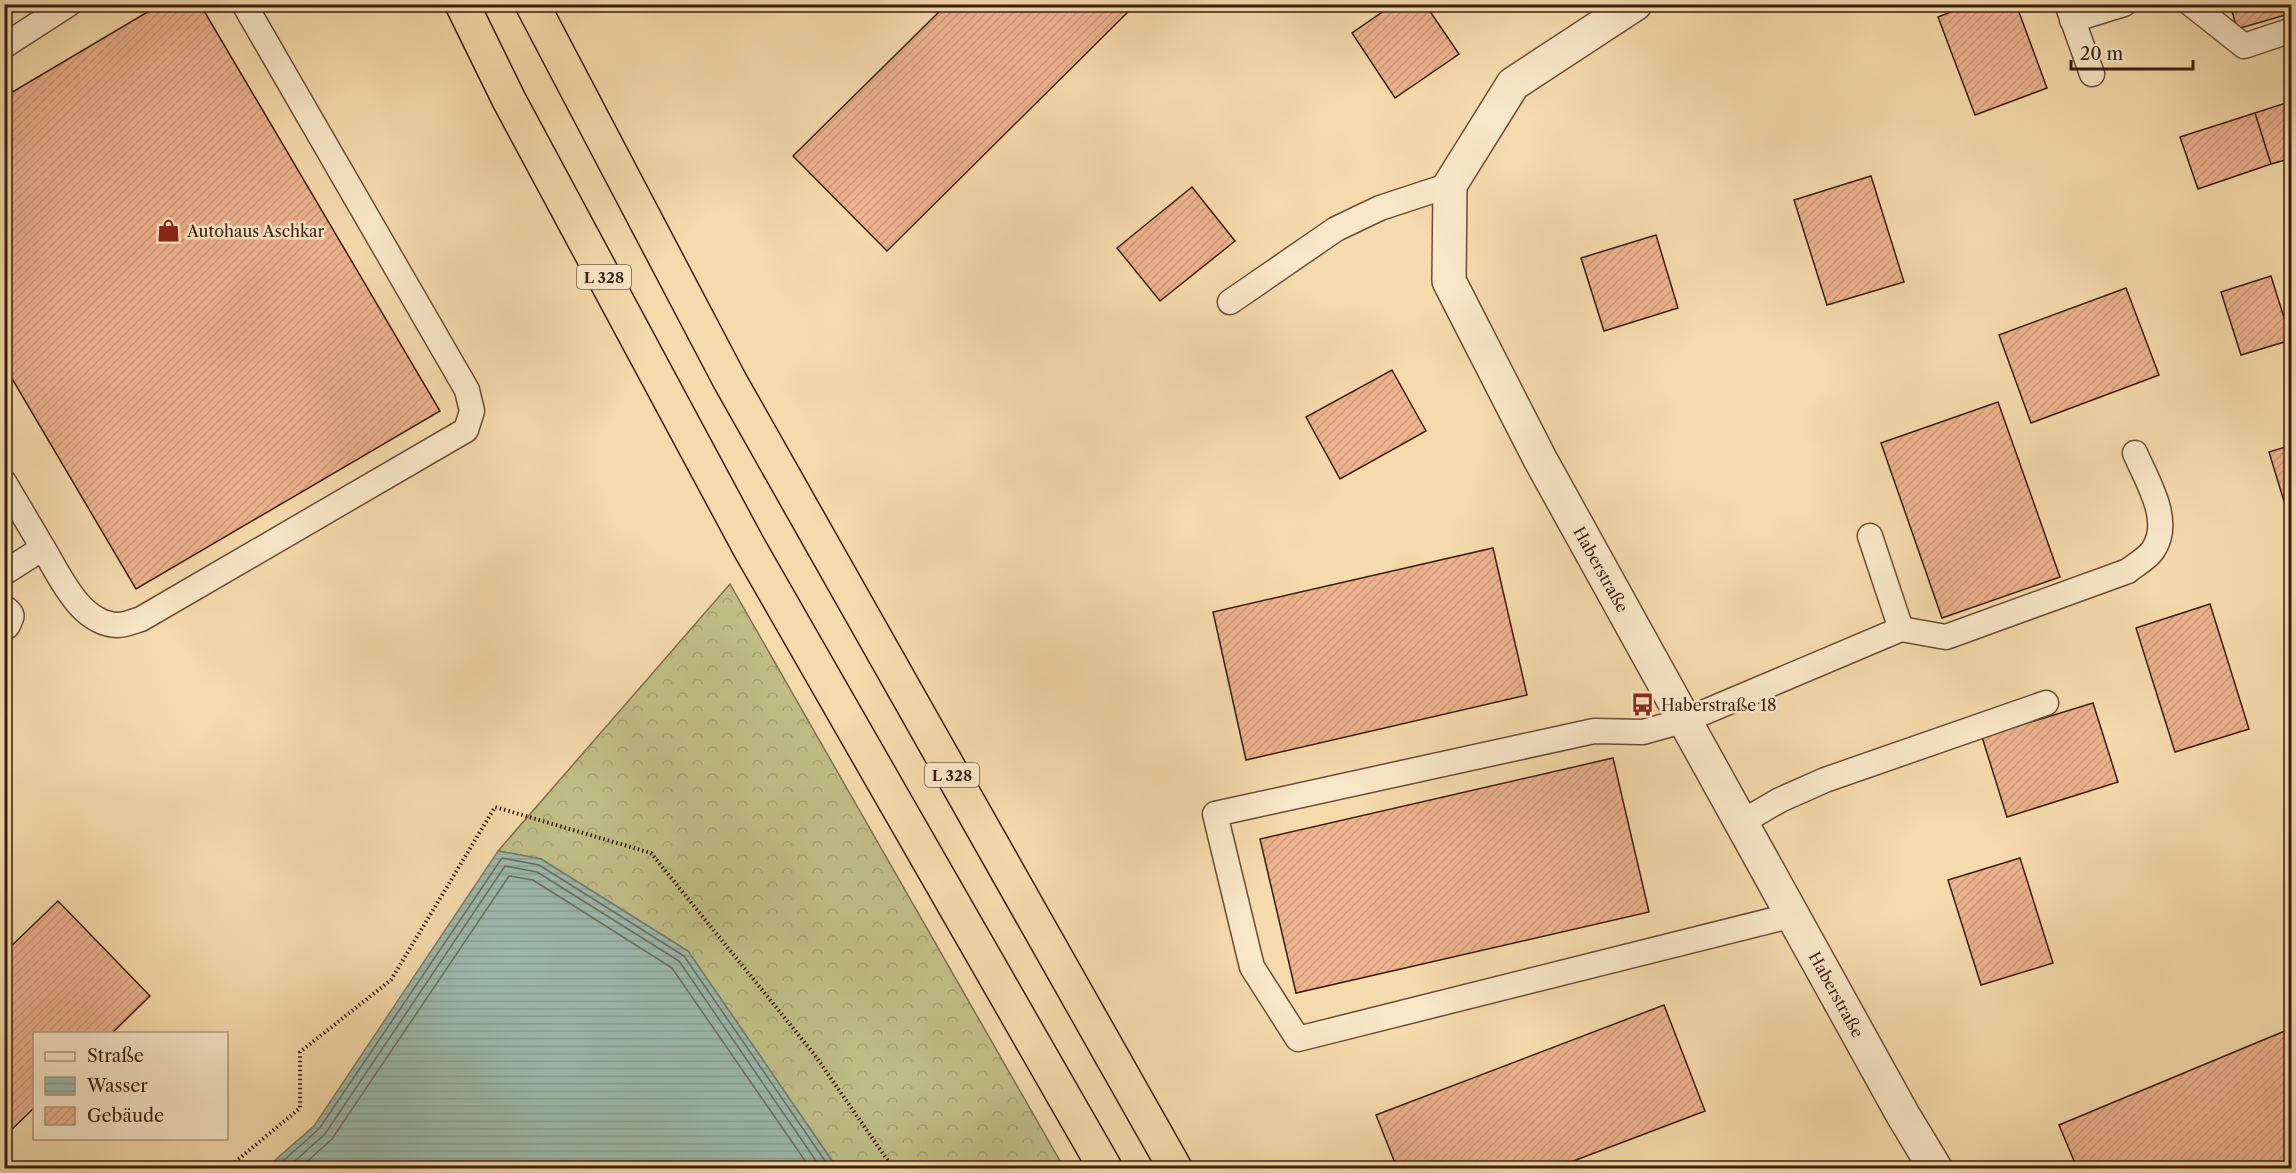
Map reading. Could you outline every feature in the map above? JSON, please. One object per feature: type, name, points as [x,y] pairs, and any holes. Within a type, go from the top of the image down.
[{"type":"highway","name":"L 328","points":[[462,4],[509,100],[749,547],[1105,1168]]},
{"type":"highway","name":"L 328","points":[[532,4],[730,381],[1175,1168]]},
{"type":"street","points":[[1450,185],[1513,84],[1635,4]]},
{"type":"street","name":"Haberstraße","points":[[1450,185],[1449,281],[1540,459],[1935,1168]]},
{"type":"street","points":[[4,613],[7,616],[4,623]]},
{"type":"lane","points":[[4,46],[69,4]]},
{"type":"lane","points":[[7,494],[79,605],[98,620],[119,625],[141,619],[466,430],[472,411],[467,390],[244,4]]},
{"type":"lane","points":[[2092,74],[2070,12],[2124,4]]},
{"type":"lane","points":[[2192,4],[2244,45],[2292,30]]},
{"type":"lane","points":[[1230,302],[1336,229],[1380,208],[1450,185]]},
{"type":"lane","points":[[1793,915],[1298,1039],[1252,967],[1215,814],[1594,731],[1643,732],[1686,720],[1901,629],[1946,637],[2128,571],[2153,551],[2161,531],[2157,505],[2135,453]]},
{"type":"lane","points":[[1870,536],[1901,629]]},
{"type":"lane","points":[[4,573],[43,548]]},
{"type":"lane","points":[[1742,822],[1780,800],[1825,780],[2046,703]]},
{"type":"path","points":[[228,1168],[300,1108],[300,1052],[391,980],[495,807],[651,853],[813,1054],[893,1168]]},
{"type":"green space","points":[[730,584],[1064,1168],[837,1168],[688,951],[541,859],[498,851]]},
{"type":"water","points":[[498,851],[541,859],[688,951],[837,1168],[266,1168],[314,1126]]},
{"type":"building","name":"Autohaus Aschkar","points":[[161,4],[200,4],[440,411],[136,589],[4,365],[4,97]]},
{"type":"building","points":[[947,4],[1136,4],[887,251],[793,156]]},
{"type":"building","points":[[1394,4],[1425,4],[1459,54],[1395,98],[1352,33]]},
{"type":"building","points":[[1971,4],[2016,4],[2047,88],[1975,115],[1938,17]]},
{"type":"building","points":[[2230,4],[2290,4],[2292,13],[2237,29]]},
{"type":"building","points":[[2292,101],[2292,158],[2271,164],[2255,113]]},
{"type":"building","points":[[2255,113],[2271,164],[2198,189],[2180,137]]},
{"type":"building","points":[[1871,176],[1904,282],[1827,305],[1794,200]]},
{"type":"building","points":[[1192,187],[1235,241],[1160,301],[1117,248]]},
{"type":"building","points":[[1656,235],[1678,308],[1604,331],[1581,258]]},
{"type":"building","points":[[2271,276],[2291,340],[2241,355],[2221,292]]},
{"type":"building","points":[[2126,288],[2159,375],[2031,423],[1999,335]]},
{"type":"building","points":[[1392,370],[1426,431],[1340,479],[1306,417]]},
{"type":"building","points":[[1998,402],[2060,577],[1942,618],[1881,443]]},
{"type":"building","points":[[2292,445],[2292,507],[2286,508],[2269,452]]},
{"type":"building","points":[[1493,548],[1527,695],[1246,760],[1213,612]]},
{"type":"building","points":[[2210,604],[2249,729],[2175,752],[2136,628]]},
{"type":"building","points":[[2093,703],[2118,782],[2007,817],[1982,737]]},
{"type":"building","points":[[1613,758],[1649,912],[1296,993],[1260,839]]},
{"type":"building","points":[[2020,858],[2053,963],[1981,985],[1948,880]]},
{"type":"building","points":[[58,901],[150,996],[113,1032],[33,1032],[33,1109],[4,1137],[4,953]]},
{"type":"building","points":[[1664,1005],[1705,1111],[1555,1168],[1397,1168],[1376,1115]]},
{"type":"building","points":[[2292,1028],[2292,1168],[2077,1168],[2059,1125]]},
{"type":"place","name":"Autohaus Aschkar","points":[[169,231]]},
{"type":"place","name":"Haberstraße 18","points":[[1643,705]]}]
